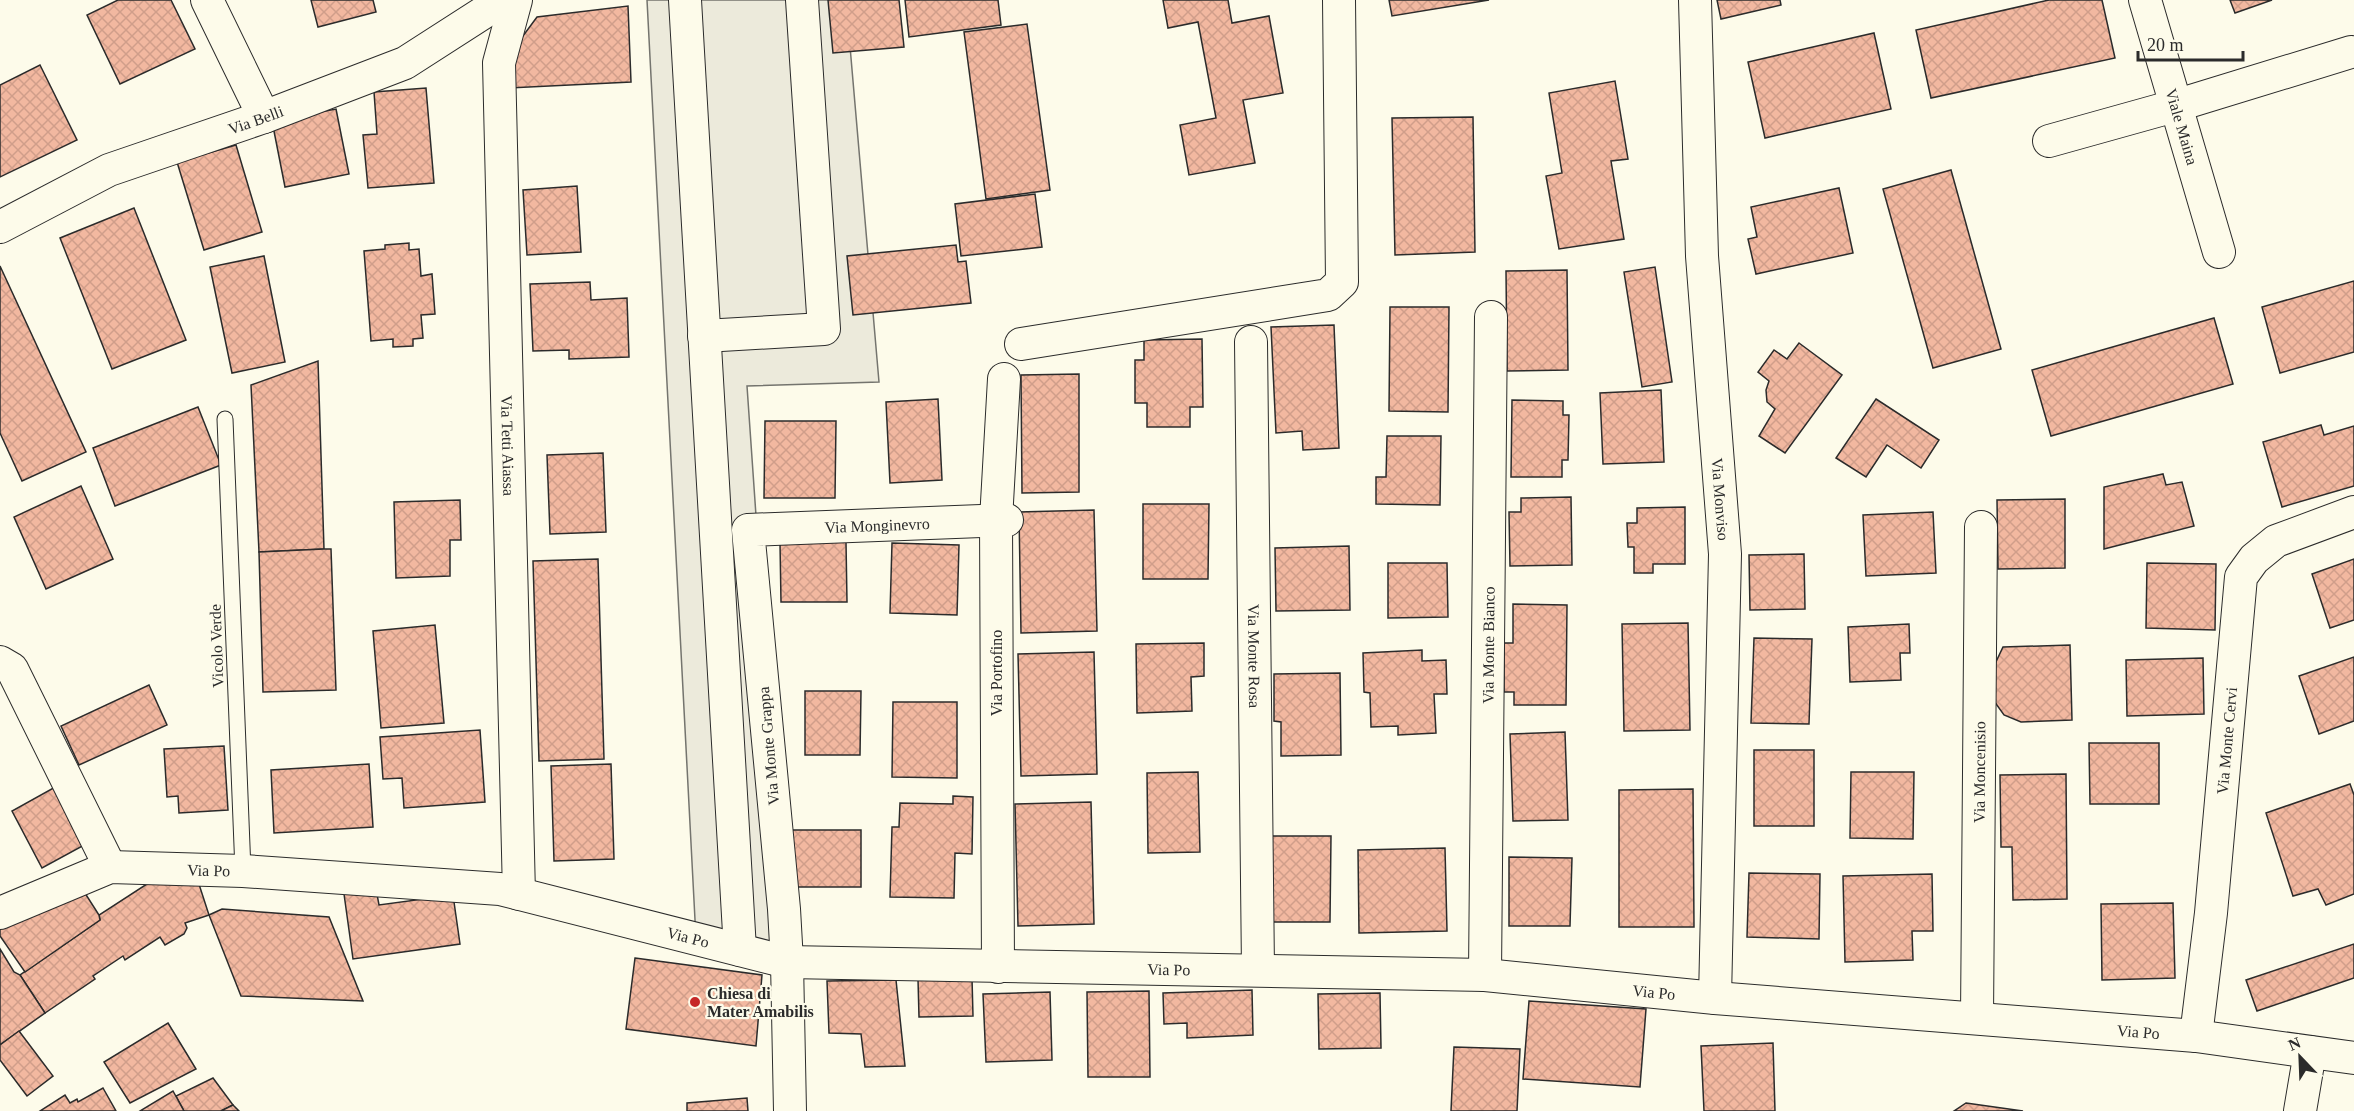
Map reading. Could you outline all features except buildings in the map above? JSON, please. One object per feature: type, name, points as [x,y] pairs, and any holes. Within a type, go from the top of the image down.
[{"type":"street","points":[[207,0],[264,117]]},
{"type":"street","name":"Via Belli","points":[[0,227],[109,170],[264,117],[405,63],[503,0]]},
{"type":"street","name":"Via Tetti Aiassa","points":[[509,891],[499,63],[516,0]]},
{"type":"street","points":[[685,0],[740,950]]},
{"type":"street","points":[[704,336],[824,329],[802,0]]},
{"type":"street","points":[[1021,344],[1328,295],[1342,282],[1339,0]]},
{"type":"street","name":"Via Monviso","points":[[1695,0],[1702,256],[1725,554],[1714,998]]},
{"type":"street","name":"Viale Maina","points":[[2145,0],[2178,105],[2219,252]]},
{"type":"street","points":[[2049,141],[2178,105],[2351,52]]},
{"type":"street","name":"Via Monte Bianco","points":[[1485,975],[1491,317]]},
{"type":"street","name":"Via Monte Rosa","points":[[1251,342],[1258,970]]},
{"type":"street","name":"Via Portofino","points":[[998,967],[1004,378]]},
{"type":"street","name":"Via Monte Cervi","points":[[2196,1036],[2211,914],[2241,577],[2254,559],[2276,541],[2354,512]]},
{"type":"street","name":"Via Monginevro","points":[[748,530],[1002,520]]},
{"type":"street","name":"Via Moncenisio","points":[[1977,1018],[1981,527]]},
{"type":"street","name":"Via Monte Grappa","points":[[748,530],[787,962],[790,1111]]},
{"type":"street","points":[[0,662],[12,669],[110,867]]},
{"type":"street","name":"Via Po","points":[[0,912],[110,867],[243,871],[509,891],[787,962],[1485,975],[1714,998],[2196,1036],[2354,1058]]},
{"type":"street","points":[[2300,1111],[2310,1052]]},
{"type":"lane","name":"Vicolo Verde","points":[[225,419],[243,871]]},
{"type":"shaded area","points":[[647,0],[846,0],[879,382],[747,386],[787,962],[696,939]]},
{"type":"place","name":"Chiesa di Mater Amabilis","points":[[695,1002]]}]
